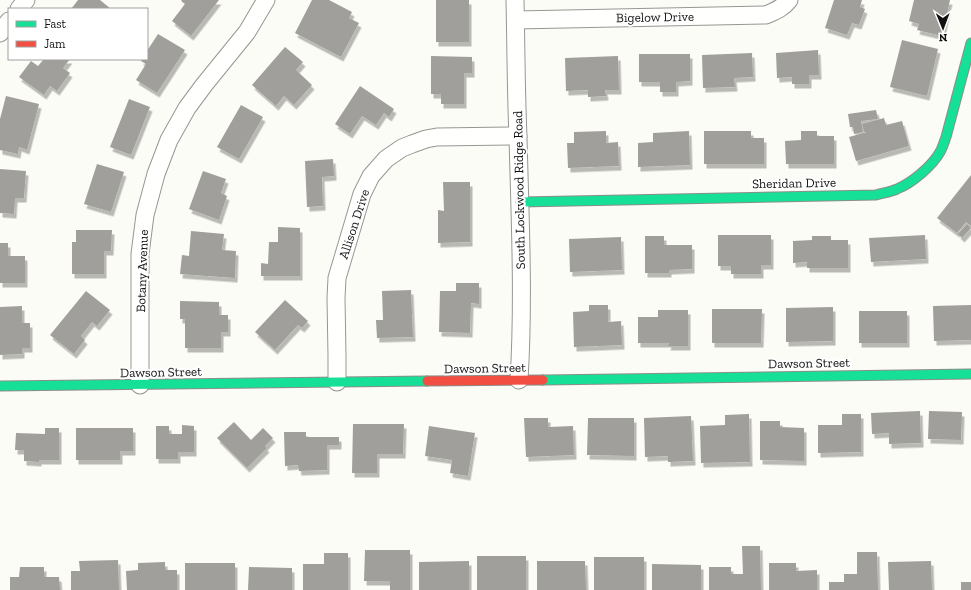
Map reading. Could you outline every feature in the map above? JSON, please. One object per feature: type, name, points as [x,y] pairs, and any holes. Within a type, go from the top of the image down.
[{"type":"street","points":[[20,8],[26,0]]},
{"type":"street","name":"Botany Avenue","points":[[140,385],[140,254],[145,215],[156,174],[169,140],[187,108],[247,32],[266,0]]},
{"type":"street","name":"South Lockwood Ridge Road","points":[[516,0],[520,202],[521,342],[519,380]]},
{"type":"street","name":"Bigelow Drive","points":[[516,20],[766,14],[776,11],[789,0]]},
{"type":"street","points":[[0,33],[8,22]]},
{"type":"street","name":"Sheridan Drive","points":[[520,202],[876,195],[897,189],[909,183],[920,174],[928,167],[940,152],[946,137],[971,43]]},
{"type":"street","name":"Allison Drive","points":[[337,382],[337,278],[362,194],[371,176],[386,159],[412,144],[426,139],[437,137],[518,136]]},
{"type":"street","name":"Dawson Street","points":[[0,386],[971,374]]},
{"type":"building","points":[[78,0],[100,0],[110,8],[72,8]]},
{"type":"building","points":[[219,0],[191,36],[172,21],[185,4],[181,1]]},
{"type":"building","points":[[312,0],[329,0],[352,12],[349,18],[359,23],[341,57],[295,33]]},
{"type":"building","points":[[436,0],[469,0],[469,42],[436,42]]},
{"type":"building","points":[[834,0],[862,0],[860,7],[865,9],[859,25],[852,23],[847,35],[825,28]]},
{"type":"building","points":[[914,0],[950,0],[942,36],[917,30],[919,24],[909,21]]},
{"type":"building","points":[[158,34],[185,50],[157,93],[136,80],[146,64],[142,60],[148,60],[148,49]]},
{"type":"building","points":[[902,40],[938,49],[927,96],[890,87]]},
{"type":"building","points":[[285,47],[303,62],[296,70],[312,85],[294,105],[284,96],[276,106],[252,85]]},
{"type":"building","points":[[818,50],[819,75],[809,75],[809,84],[792,84],[792,77],[777,78],[776,53]]},
{"type":"building","points":[[752,53],[753,77],[734,78],[735,87],[703,88],[702,55]]},
{"type":"building","points":[[639,54],[690,54],[690,81],[676,82],[676,92],[660,92],[660,82],[639,82]]},
{"type":"building","points":[[431,56],[472,57],[472,73],[464,73],[464,104],[441,104],[441,94],[431,94]]},
{"type":"building","points":[[618,56],[619,90],[605,90],[606,96],[588,97],[588,90],[566,91],[565,58]]},
{"type":"building","points":[[43,60],[69,60],[63,68],[70,73],[57,91],[50,86],[44,95],[19,77],[31,61],[38,66]]},
{"type":"building","points":[[360,86],[394,109],[389,117],[384,113],[376,125],[362,116],[350,134],[335,124]]},
{"type":"building","points":[[6,96],[39,104],[27,150],[19,147],[18,154],[0,150],[0,119]]},
{"type":"building","points":[[129,99],[150,107],[131,155],[110,147]]},
{"type":"building","points":[[241,105],[263,117],[239,159],[217,147]]},
{"type":"building","points":[[876,110],[878,119],[861,121],[863,132],[854,134],[853,127],[850,127],[848,114]]},
{"type":"building","points":[[884,118],[886,125],[902,121],[909,146],[856,161],[849,137],[867,132],[864,132],[862,124]]},
{"type":"building","points":[[606,131],[606,143],[618,142],[619,166],[568,168],[567,143],[574,143],[574,132]]},
{"type":"building","points":[[689,131],[690,165],[638,167],[638,143],[653,142],[653,133]]},
{"type":"building","points":[[704,131],[751,131],[751,138],[764,138],[764,164],[704,164]]},
{"type":"building","points":[[801,131],[817,131],[817,136],[834,136],[834,164],[786,164],[785,141],[801,140]]},
{"type":"building","points":[[333,159],[334,176],[322,177],[323,206],[307,207],[305,161]]},
{"type":"building","points":[[97,164],[124,172],[111,212],[84,204]]},
{"type":"building","points":[[0,169],[26,171],[24,198],[15,198],[14,214],[0,213]]},
{"type":"building","points":[[203,171],[226,179],[221,193],[227,196],[219,220],[189,209]]},
{"type":"building","points":[[971,175],[971,226],[966,222],[957,233],[937,218]]},
{"type":"building","points":[[443,182],[470,182],[470,242],[438,243],[438,210],[444,211]]},
{"type":"building","points":[[967,224],[971,228],[962,238],[958,234]]},
{"type":"building","points":[[278,227],[300,228],[300,276],[261,276],[261,263],[268,264],[269,242],[278,242]]},
{"type":"building","points":[[76,230],[112,230],[111,251],[104,251],[104,274],[72,274],[72,242],[76,242]]},
{"type":"building","points":[[191,231],[224,234],[222,250],[236,251],[235,278],[180,274],[182,255],[189,256]]},
{"type":"building","points":[[718,235],[771,235],[771,265],[761,265],[761,274],[731,274],[731,266],[718,266]]},
{"type":"building","points":[[925,235],[926,259],[871,262],[869,238]]},
{"type":"building","points":[[645,236],[664,236],[664,245],[692,245],[692,269],[669,270],[669,273],[645,273]]},
{"type":"building","points":[[812,236],[831,236],[831,240],[848,240],[848,268],[807,268],[807,262],[793,263],[793,241],[812,240]]},
{"type":"building","points":[[621,237],[622,270],[570,272],[569,239]]},
{"type":"building","points":[[0,243],[8,243],[8,256],[25,256],[25,283],[0,283]]},
{"type":"building","points":[[456,283],[479,283],[479,304],[471,303],[470,333],[439,332],[440,291],[456,291]]},
{"type":"building","points":[[411,290],[413,337],[377,338],[376,320],[383,320],[382,291]]},
{"type":"building","points":[[86,291],[110,310],[97,326],[92,322],[81,336],[85,340],[74,354],[50,335]]},
{"type":"building","points":[[285,300],[308,321],[302,328],[298,325],[275,350],[255,332]]},
{"type":"building","points":[[180,301],[219,302],[219,315],[228,315],[228,332],[221,332],[221,348],[185,348],[185,319],[180,319]]},
{"type":"building","points":[[589,305],[608,305],[608,322],[621,321],[622,345],[574,347],[573,312],[589,311]]},
{"type":"building","points":[[971,305],[971,340],[934,341],[933,306]]},
{"type":"building","points":[[22,306],[22,323],[30,323],[30,348],[22,348],[22,354],[0,355],[0,307]]},
{"type":"building","points":[[833,307],[833,341],[786,342],[786,308]]},
{"type":"building","points":[[712,309],[762,309],[761,343],[712,343]]},
{"type":"building","points":[[658,310],[688,310],[688,346],[668,346],[669,343],[638,343],[638,317],[658,317]]},
{"type":"building","points":[[859,311],[907,311],[907,343],[859,343]]},
{"type":"building","points":[[920,411],[921,443],[889,444],[889,433],[872,434],[871,413]]},
{"type":"building","points":[[929,411],[962,412],[961,440],[928,439]]},
{"type":"building","points":[[749,414],[750,462],[701,463],[700,426],[725,425],[725,415]]},
{"type":"building","points":[[842,414],[861,414],[861,452],[818,453],[818,425],[842,425]]},
{"type":"building","points":[[691,416],[693,461],[668,462],[668,456],[645,457],[644,418]]},
{"type":"building","points":[[524,418],[548,418],[548,427],[573,426],[574,455],[526,457]]},
{"type":"building","points":[[588,418],[634,418],[634,456],[587,455]]},
{"type":"building","points":[[760,421],[780,421],[780,427],[804,428],[804,461],[760,460]]},
{"type":"building","points":[[234,422],[251,440],[263,428],[273,438],[265,446],[267,448],[247,468],[217,438]]},
{"type":"building","points":[[353,424],[404,424],[403,454],[377,454],[377,473],[352,473]]},
{"type":"building","points":[[182,425],[194,426],[194,452],[178,452],[178,459],[156,459],[156,426],[169,426],[169,434],[182,434]]},
{"type":"building","points":[[429,426],[475,433],[468,476],[450,473],[452,460],[425,456]]},
{"type":"building","points":[[45,428],[59,428],[59,460],[39,460],[39,462],[24,461],[24,450],[15,450],[16,433],[45,434]]},
{"type":"building","points":[[76,428],[133,428],[133,451],[120,451],[120,460],[76,460]]},
{"type":"building","points":[[284,432],[306,432],[306,437],[339,437],[339,445],[327,445],[327,470],[299,471],[298,465],[285,466]]},
{"type":"building","points":[[742,546],[760,546],[761,590],[709,590],[709,567],[731,567],[731,574],[743,574]]},
{"type":"building","points":[[365,550],[410,550],[410,590],[390,590],[390,581],[364,581]]},
{"type":"building","points":[[857,552],[877,552],[878,590],[829,590],[829,582],[844,582],[844,574],[857,574]]},
{"type":"building","points":[[324,553],[348,553],[348,590],[303,590],[303,564],[324,564]]},
{"type":"building","points":[[477,556],[526,556],[526,590],[477,590]]},
{"type":"building","points":[[594,557],[644,557],[644,590],[594,590]]},
{"type":"building","points":[[118,560],[119,590],[71,590],[71,571],[80,571],[79,561]]},
{"type":"building","points":[[469,561],[469,590],[419,590],[419,562]]},
{"type":"building","points":[[537,561],[585,561],[586,590],[537,590]]},
{"type":"building","points":[[931,561],[932,590],[889,590],[888,562]]},
{"type":"building","points":[[165,562],[165,570],[177,570],[177,590],[127,590],[126,571],[138,570],[138,563]]},
{"type":"building","points":[[185,563],[235,563],[235,590],[185,590]]},
{"type":"building","points":[[769,563],[796,563],[796,571],[817,570],[817,590],[769,590]]},
{"type":"building","points":[[652,564],[701,565],[701,590],[652,590]]},
{"type":"building","points":[[20,567],[44,567],[44,577],[59,577],[60,590],[10,590],[10,577],[19,577]]},
{"type":"building","points":[[249,567],[292,568],[292,590],[248,590]]},
{"type":"building","points":[[961,582],[971,582],[971,590],[961,590]]},
{"type":"traffic: fast","points":[[520,202],[876,195],[892,191],[909,183],[921,174],[932,163],[941,150],[946,137],[971,43]]},
{"type":"traffic: fast","points":[[543,380],[971,374]]},
{"type":"traffic: fast","points":[[0,386],[427,381]]},
{"type":"traffic: jam","points":[[427,381],[543,380]]}]
